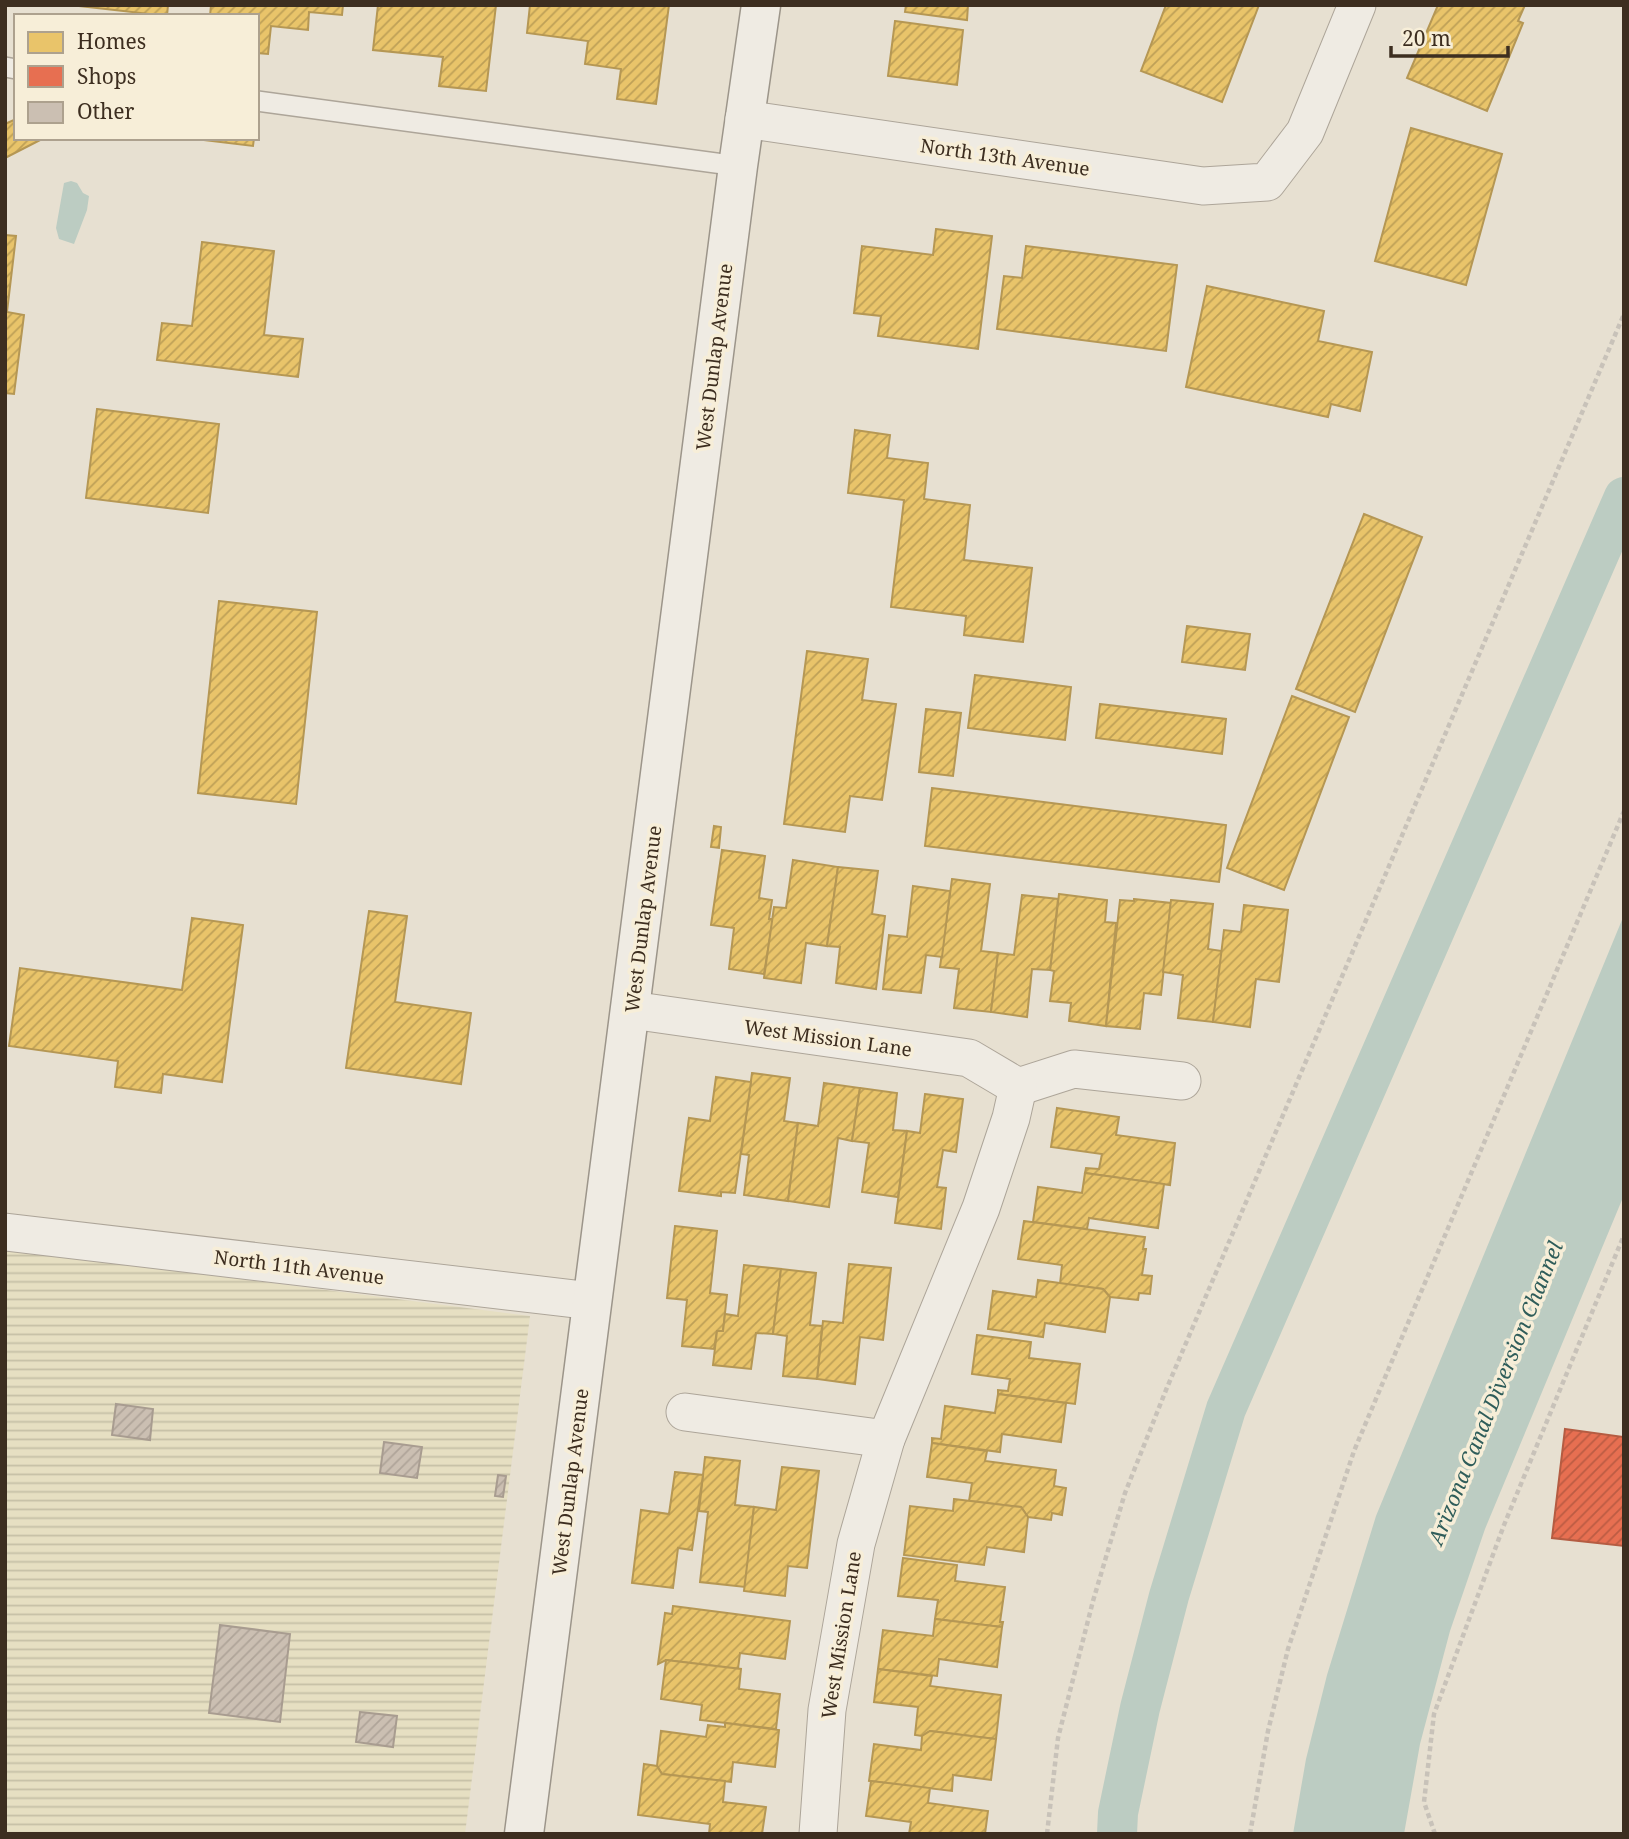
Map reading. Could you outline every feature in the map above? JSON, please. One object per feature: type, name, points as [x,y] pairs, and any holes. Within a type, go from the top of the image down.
[{"type":"main road","name":"West Dunlap Avenue","points":[[524,1834],[744,119],[761,5]]},
{"type":"street","name":"North 13th Avenue","points":[[744,119],[1203,186],[1267,182],[1305,132],[1357,5]]},
{"type":"street","name":"West Mission Lane","points":[[631,1010],[969,1058],[1018,1087],[1011,1118],[981,1208],[886,1439],[856,1544],[827,1710],[818,1834]]},
{"type":"street","points":[[1018,1087],[1074,1069],[1182,1081]]},
{"type":"street","name":"North 11th Avenue","points":[[5,1232],[592,1301]]},
{"type":"street","points":[[685,1412],[886,1439]]},
{"type":"lane","points":[[259,101],[738,166]]},
{"type":"path","points":[[1047,1834],[1058,1738],[1093,1601],[1125,1493],[1171,1377],[1624,314]]},
{"type":"path","points":[[1250,1834],[1268,1731],[1288,1649],[1354,1451],[1624,811]]},
{"type":"path","points":[[1435,1834],[1424,1802],[1434,1714],[1504,1525],[1624,1234]]},
{"type":"shaded area","points":[[5,1249],[530,1316],[465,1834],[5,1834]]},
{"type":"water","points":[[64,183],[77,183],[83,193],[89,196],[87,210],[74,244],[59,239],[56,228]]},
{"type":"water","name":"Arizona Canal Diversion Channel","points":[[1624,915],[1624,1195],[1485,1529],[1450,1631],[1420,1744],[1404,1834],[1293,1834],[1306,1759],[1327,1675],[1376,1516]]},
{"type":"building: Homes","points":[[70,5],[168,5],[167,14]]},
{"type":"building: Homes","points":[[211,5],[343,5],[342,15],[309,12],[308,30],[271,26],[268,54],[259,53],[259,14],[210,14]]},
{"type":"building: Homes","points":[[378,5],[496,5],[486,91],[439,86],[443,57],[373,50]]},
{"type":"building: Homes","points":[[530,5],[669,5],[656,104],[617,99],[621,69],[585,64],[588,41],[527,33]]},
{"type":"building: Homes","points":[[906,5],[968,5],[967,20],[905,12]]},
{"type":"building: Homes","points":[[1166,5],[1259,5],[1222,102],[1141,71]]},
{"type":"building: Homes","points":[[1438,5],[1525,5],[1518,21],[1523,23],[1487,111],[1407,78]]},
{"type":"building: Homes","points":[[895,21],[963,30],[957,85],[888,76]]},
{"type":"building: Homes","points":[[14,120],[14,140],[40,140],[5,158],[5,124]]},
{"type":"building: Homes","points":[[1411,128],[1502,154],[1466,285],[1375,261]]},
{"type":"building: Homes","points":[[204,140],[254,140],[253,146]]},
{"type":"building: Homes","points":[[936,229],[992,236],[978,349],[878,336],[881,316],[854,313],[862,246],[933,255]]},
{"type":"building: Homes","points":[[5,235],[16,236],[7,312],[24,315],[14,394],[5,393]]},
{"type":"building: Homes","points":[[202,242],[274,251],[264,335],[303,339],[298,377],[157,360],[162,323],[192,326]]},
{"type":"building: Homes","points":[[1026,246],[1177,265],[1166,351],[997,329],[1004,276],[1022,278]]},
{"type":"building: Homes","points":[[1207,286],[1324,311],[1318,341],[1372,352],[1360,411],[1331,404],[1328,417],[1186,387]]},
{"type":"building: Homes","points":[[97,409],[219,424],[208,513],[86,498]]},
{"type":"building: Homes","points":[[855,430],[890,435],[887,458],[928,463],[924,499],[970,505],[964,560],[1032,568],[1023,642],[964,635],[966,616],[891,607],[904,500],[848,493]]},
{"type":"building: Homes","points":[[1364,514],[1422,537],[1355,712],[1296,689]]},
{"type":"building: Homes","points":[[219,601],[317,612],[296,804],[198,793]]},
{"type":"building: Homes","points":[[1187,626],[1250,634],[1245,670],[1182,662]]},
{"type":"building: Homes","points":[[807,651],[868,659],[862,700],[896,704],[882,800],[850,796],[845,832],[784,824]]},
{"type":"building: Homes","points":[[975,675],[1071,687],[1065,740],[968,728]]},
{"type":"building: Homes","points":[[1292,696],[1349,717],[1284,890],[1227,868]]},
{"type":"building: Homes","points":[[1100,704],[1226,719],[1222,754],[1096,738]]},
{"type":"building: Homes","points":[[926,709],[961,713],[953,776],[919,772]]},
{"type":"building: Homes","points":[[932,788],[1226,825],[1219,882],[925,846]]},
{"type":"building: Homes","points":[[714,826],[721,827],[719,848],[711,847]]},
{"type":"building: Homes","points":[[722,850],[765,856],[759,898],[772,900],[769,919],[773,919],[764,974],[729,969],[734,928],[711,925]]},
{"type":"building: Homes","points":[[793,860],[838,867],[827,946],[806,943],[801,983],[764,978],[774,907],[786,908]]},
{"type":"building: Homes","points":[[838,867],[878,871],[872,914],[885,916],[876,989],[836,983],[840,947],[827,946]]},
{"type":"building: Homes","points":[[952,879],[990,884],[981,951],[998,953],[991,1012],[954,1008],[959,969],[940,967]]},
{"type":"building: Homes","points":[[913,886],[950,891],[942,957],[926,955],[921,993],[883,989],[889,935],[907,937]]},
{"type":"building: Homes","points":[[1059,894],[1107,900],[1105,922],[1116,923],[1106,1026],[1069,1021],[1071,1003],[1050,1001],[1054,971],[1050,970]]},
{"type":"building: Homes","points":[[1022,895],[1058,899],[1050,970],[1032,969],[1027,1017],[991,1012],[998,953],[1014,955]]},
{"type":"building: Homes","points":[[1120,900],[1171,903],[1161,995],[1144,993],[1140,1029],[1106,1026]]},
{"type":"building: Homes","points":[[1171,900],[1213,904],[1208,949],[1222,951],[1213,1022],[1178,1018],[1183,975],[1163,972]]},
{"type":"building: Homes","points":[[1244,905],[1288,910],[1279,982],[1256,979],[1250,1027],[1213,1022],[1224,930],[1241,932]]},
{"type":"building: Homes","points":[[369,911],[407,916],[395,1002],[471,1013],[461,1084],[346,1068]]},
{"type":"building: Homes","points":[[192,918],[243,925],[222,1082],[163,1074],[161,1093],[115,1087],[118,1061],[9,1046],[20,968],[182,990]]},
{"type":"building: Homes","points":[[752,1073],[790,1078],[784,1121],[798,1123],[788,1201],[744,1195],[749,1155],[741,1154]]},
{"type":"building: Homes","points":[[716,1077],[751,1082],[735,1193],[721,1192],[721,1196],[679,1191],[689,1118],[710,1121]]},
{"type":"building: Homes","points":[[824,1083],[860,1088],[852,1141],[838,1138],[829,1207],[788,1201],[798,1123],[818,1126]]},
{"type":"building: Homes","points":[[860,1088],[897,1093],[893,1130],[907,1131],[898,1197],[862,1192],[869,1143],[852,1141]]},
{"type":"building: Homes","points":[[925,1094],[963,1099],[956,1152],[943,1150],[937,1187],[946,1188],[941,1229],[895,1223],[907,1131],[920,1133]]},
{"type":"building: Homes","points":[[1057,1108],[1119,1117],[1116,1135],[1175,1143],[1170,1185],[1085,1173],[1086,1168],[1099,1169],[1102,1154],[1051,1147]]},
{"type":"building: Homes","points":[[1085,1173],[1164,1184],[1158,1228],[1089,1218],[1087,1229],[1033,1222],[1038,1187],[1082,1193]]},
{"type":"building: Homes","points":[[1024,1221],[1145,1237],[1142,1275],[1152,1276],[1150,1294],[1139,1293],[1138,1300],[1110,1297],[1103,1289],[1060,1284],[1062,1265],[1018,1259]]},
{"type":"building: Homes","points":[[675,1226],[717,1231],[710,1293],[727,1295],[723,1331],[717,1331],[714,1349],[682,1346],[687,1300],[667,1298]]},
{"type":"building: Homes","points":[[849,1264],[891,1268],[883,1340],[860,1337],[855,1384],[817,1379],[823,1321],[843,1323]]},
{"type":"building: Homes","points":[[744,1265],[781,1269],[773,1334],[756,1333],[751,1369],[713,1365],[717,1331],[723,1331],[725,1314],[738,1316]]},
{"type":"building: Homes","points":[[781,1269],[816,1273],[810,1325],[822,1326],[817,1379],[783,1376],[787,1336],[773,1334]]},
{"type":"building: Homes","points":[[1038,1280],[1103,1289],[1110,1297],[1105,1332],[1045,1323],[1043,1337],[988,1329],[993,1291],[1036,1297]]},
{"type":"building: Homes","points":[[977,1335],[1031,1342],[1029,1358],[1080,1364],[1075,1404],[998,1394],[998,1390],[1008,1391],[1010,1379],[972,1374]]},
{"type":"building: Homes","points":[[998,1394],[1066,1403],[1061,1442],[1002,1434],[1000,1452],[932,1443],[932,1438],[941,1439],[945,1406],[995,1413]]},
{"type":"building: Homes","points":[[932,1443],[987,1451],[985,1461],[1056,1470],[1054,1486],[1066,1488],[1062,1515],[1052,1513],[1051,1520],[1028,1517],[1021,1507],[969,1501],[972,1483],[927,1477]]},
{"type":"building: Homes","points":[[705,1457],[740,1461],[735,1505],[754,1507],[745,1587],[700,1582],[708,1512],[699,1511]]},
{"type":"building: Homes","points":[[782,1467],[819,1471],[807,1568],[788,1566],[785,1596],[744,1591],[754,1507],[776,1510]]},
{"type":"building: Homes","points":[[675,1472],[703,1475],[692,1550],[678,1548],[673,1588],[632,1583],[641,1510],[669,1514]]},
{"type":"building: Homes","points":[[954,1499],[1021,1507],[1028,1517],[1024,1552],[987,1547],[984,1565],[904,1555],[910,1506],[953,1511]]},
{"type":"building: Homes","points":[[903,1558],[957,1565],[955,1581],[1005,1587],[1000,1622],[1003,1622],[1002,1627],[935,1619],[938,1600],[898,1596]]},
{"type":"building: Homes","points":[[673,1606],[790,1621],[785,1659],[740,1653],[738,1669],[666,1660],[658,1664],[665,1613],[672,1614]]},
{"type":"building: Homes","points":[[935,1619],[1002,1627],[997,1667],[939,1659],[937,1676],[878,1669],[883,1630],[933,1636]]},
{"type":"building: Homes","points":[[666,1660],[741,1669],[739,1689],[780,1694],[776,1729],[700,1720],[702,1705],[661,1699]]},
{"type":"building: Homes","points":[[878,1669],[932,1676],[930,1686],[1001,1695],[996,1739],[930,1731],[922,1736],[915,1735],[918,1707],[874,1702]]},
{"type":"building: Homes","points":[[725,1723],[779,1730],[775,1767],[733,1762],[731,1782],[662,1774],[657,1766],[661,1731],[706,1737],[708,1725],[725,1727]]},
{"type":"building: Homes","points":[[930,1731],[996,1739],[991,1780],[953,1775],[952,1791],[869,1781],[874,1744],[921,1750],[922,1736]]},
{"type":"building: Homes","points":[[644,1764],[657,1766],[662,1774],[725,1781],[723,1802],[766,1807],[762,1834],[709,1834],[710,1824],[638,1815]]},
{"type":"building: Homes","points":[[871,1781],[930,1788],[928,1803],[988,1811],[985,1834],[909,1834],[911,1822],[866,1816]]},
{"type":"building: Shops","points":[[1565,1429],[1624,1437],[1624,1546],[1552,1538]]},
{"type":"building: Other","points":[[116,1404],[153,1409],[150,1440],[112,1435]]},
{"type":"building: Other","points":[[384,1442],[422,1447],[417,1478],[380,1473]]},
{"type":"building: Other","points":[[498,1475],[506,1476],[503,1497],[495,1496]]},
{"type":"building: Other","points":[[220,1625],[290,1634],[280,1722],[209,1713]]},
{"type":"building: Other","points":[[360,1712],[397,1716],[393,1747],[356,1742]]},
{"type":"waterway","points":[[1117,1834],[1118,1813],[1140,1708],[1169,1596],[1226,1409],[1624,497]]}]
